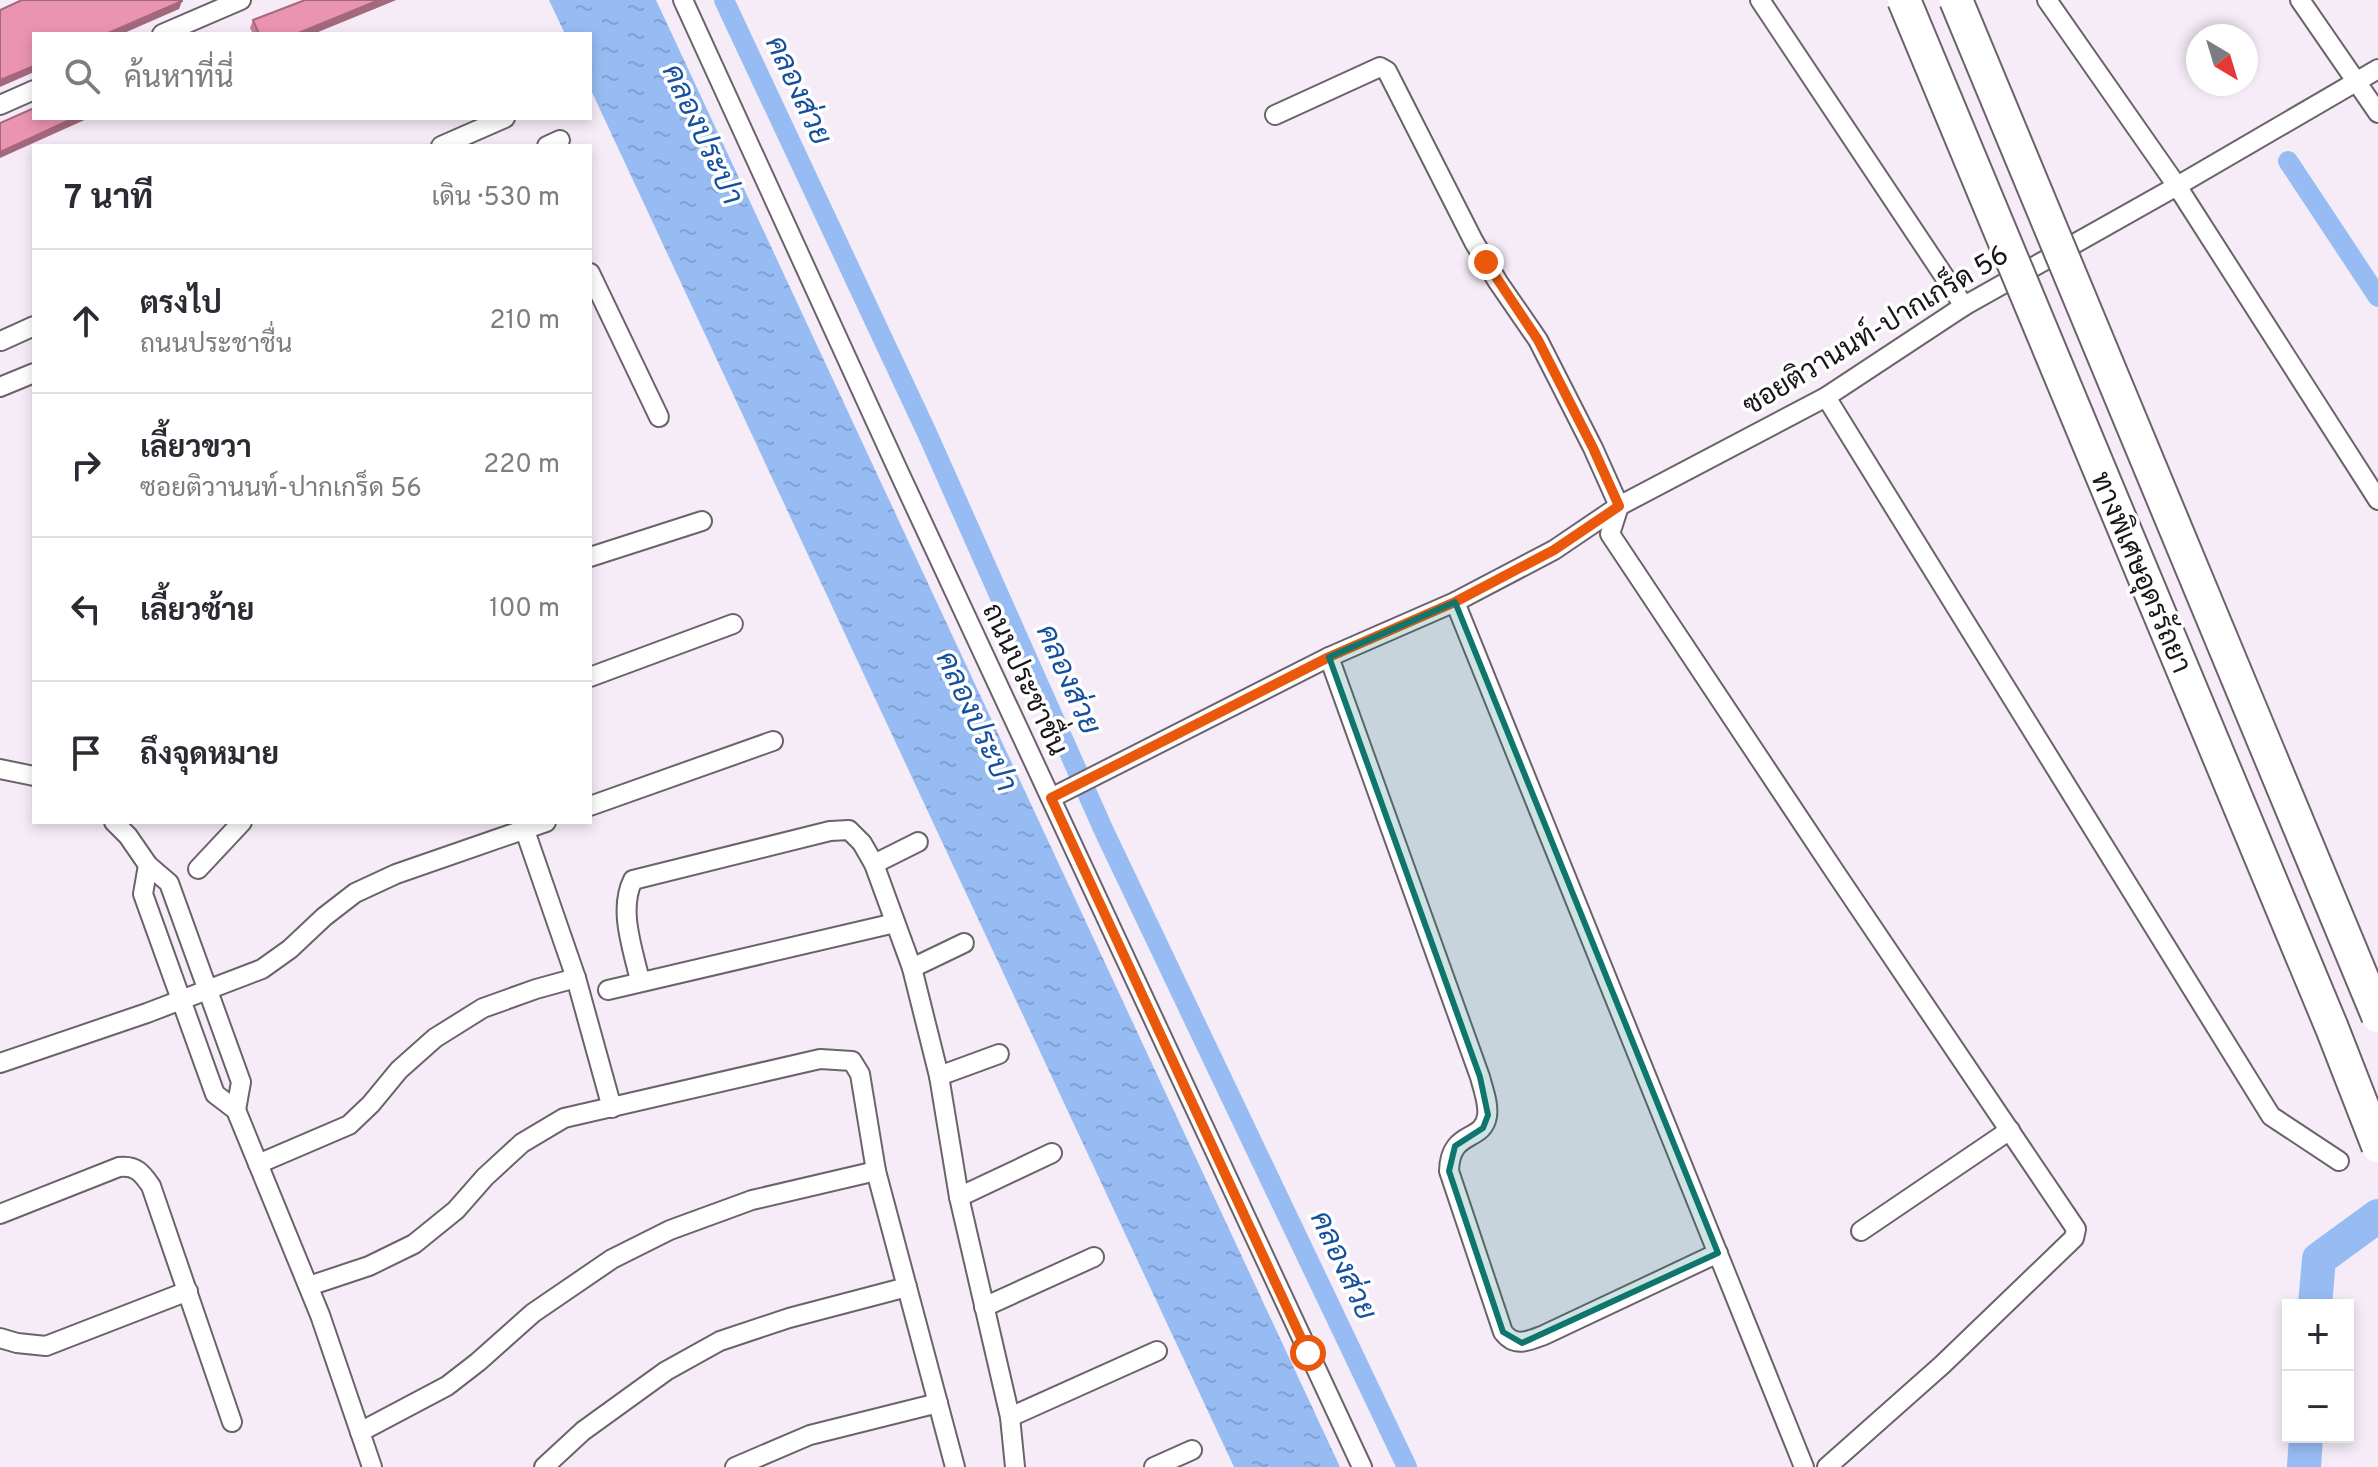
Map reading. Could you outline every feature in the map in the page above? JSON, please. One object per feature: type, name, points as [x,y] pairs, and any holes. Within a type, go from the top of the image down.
[{"type":"highway","name":"ทางพิเศษอุดรรัถยา","points":[[1904,0],[2326,1013],[2378,1146]]},
{"type":"highway","name":"ทางพิเศษอุดรรัถยา","points":[[1956,0],[2378,1016]]},
{"type":"street","points":[[165,32],[203,7],[241,0]]},
{"type":"street","name":"ถนนประชาชื่น","points":[[683,0],[903,483],[1362,1467]]},
{"type":"street","points":[[1760,0],[1964,306]]},
{"type":"street","points":[[2047,0],[2177,186],[2378,500]]},
{"type":"street","points":[[2300,0],[2378,113]]},
{"type":"street","points":[[1275,115],[1380,67],[1387,71],[1474,242],[1538,340],[1593,448],[1619,506],[1610,534],[2076,1229],[2074,1238],[1942,1365],[1827,1467]]},
{"type":"street","name":"ซอยติวานนท์-ปากเกร็ด 56","points":[[1051,798],[1329,657],[1455,602],[1554,550],[1619,506],[1826,397],[1964,306],[2378,69]]},
{"type":"street","points":[[0,105],[32,91]]},
{"type":"street","points":[[446,144],[500,120]]},
{"type":"street","points":[[592,277],[659,417]]},
{"type":"street","points":[[1,341],[32,327]]},
{"type":"street","points":[[0,387],[32,374]]},
{"type":"street","points":[[1826,397],[2271,1116],[2339,1161]]},
{"type":"street","points":[[592,556],[702,521]]},
{"type":"street","points":[[1455,602],[1804,1467]]},
{"type":"street","points":[[592,676],[733,624]]},
{"type":"street","points":[[1329,657],[1486,1097],[1488,1115],[1483,1128],[1455,1146],[1449,1155],[1449,1171],[1503,1332],[1509,1340],[1522,1343],[1533,1339],[1718,1253]]},
{"type":"street","points":[[592,805],[773,741]]},
{"type":"street","points":[[0,769],[32,776]]},
{"type":"street","points":[[116,824],[148,865],[169,883],[241,1082],[236,1110]]},
{"type":"street","points":[[198,869],[240,824]]},
{"type":"street","points":[[0,1063],[208,991],[262,969],[355,893],[396,874],[523,826],[576,978],[612,1108]]},
{"type":"street","points":[[640,981],[626,895],[633,880],[830,831],[849,830],[862,843],[874,864],[912,968],[939,1076],[959,1197],[1010,1417],[1015,1467]]},
{"type":"street","points":[[874,864],[918,842]]},
{"type":"street","points":[[148,865],[143,894],[215,1094],[236,1110],[309,1286],[372,1467]]},
{"type":"street","points":[[608,990],[895,923]]},
{"type":"street","points":[[912,968],[964,943]]},
{"type":"street","points":[[258,1164],[349,1125],[399,1070],[435,1038],[483,1008],[576,978]]},
{"type":"street","points":[[939,1076],[999,1054]]},
{"type":"street","points":[[309,1286],[369,1266],[414,1244],[456,1210],[485,1177],[522,1143],[564,1118],[820,1059],[852,1061],[860,1074],[876,1171],[955,1467]]},
{"type":"street","points":[[1861,1231],[2010,1130]]},
{"type":"street","points":[[959,1197],[1052,1153]]},
{"type":"street","points":[[0,1214],[119,1167],[130,1166],[140,1171],[151,1186],[232,1422]]},
{"type":"street","points":[[360,1432],[447,1386],[533,1313],[612,1259],[670,1230],[752,1200],[876,1171]]},
{"type":"street","points":[[984,1307],[1094,1257]]},
{"type":"street","points":[[544,1467],[583,1431],[666,1371],[720,1341],[789,1318],[907,1287]]},
{"type":"street","points":[[0,1338],[46,1346],[188,1291]]},
{"type":"street","points":[[1010,1417],[1157,1351]]},
{"type":"street","points":[[735,1467],[810,1435],[938,1403]]},
{"type":"street","points":[[1154,1467],[1192,1450]]},
{"type":"highlighted area","points":[[1455,602],[1718,1253],[1522,1343],[1503,1332],[1449,1171],[1455,1146],[1483,1128],[1488,1115],[1480,1077],[1329,657]]},
{"type":"water","name":"คลองประปา","points":[[549,0],[656,0],[1340,1467],[1234,1467],[592,92],[592,32],[564,32]]},
{"type":"building","points":[[22,0],[182,0],[111,32],[32,32],[32,67],[0,80],[0,10]]},
{"type":"building","points":[[305,0],[379,0],[301,32],[258,32],[253,20]]},
{"type":"building","points":[[32,109],[32,120],[70,120],[0,152],[0,123]]},
{"type":"waterway","name":"คลองส่วย","points":[[724,0],[927,433],[1104,831],[1407,1467]]},
{"type":"waterway","points":[[2288,161],[2378,297]]},
{"type":"waterway","points":[[2316,1299],[2319,1259],[2378,1216]]},
{"type":"waterway","points":[[2304,1467],[2306,1443]]},
{"type":"route","points":[[1308,1353],[1051,798],[1329,657],[1455,602],[1554,550],[1619,506],[1538,340],[1486,262]]}]
